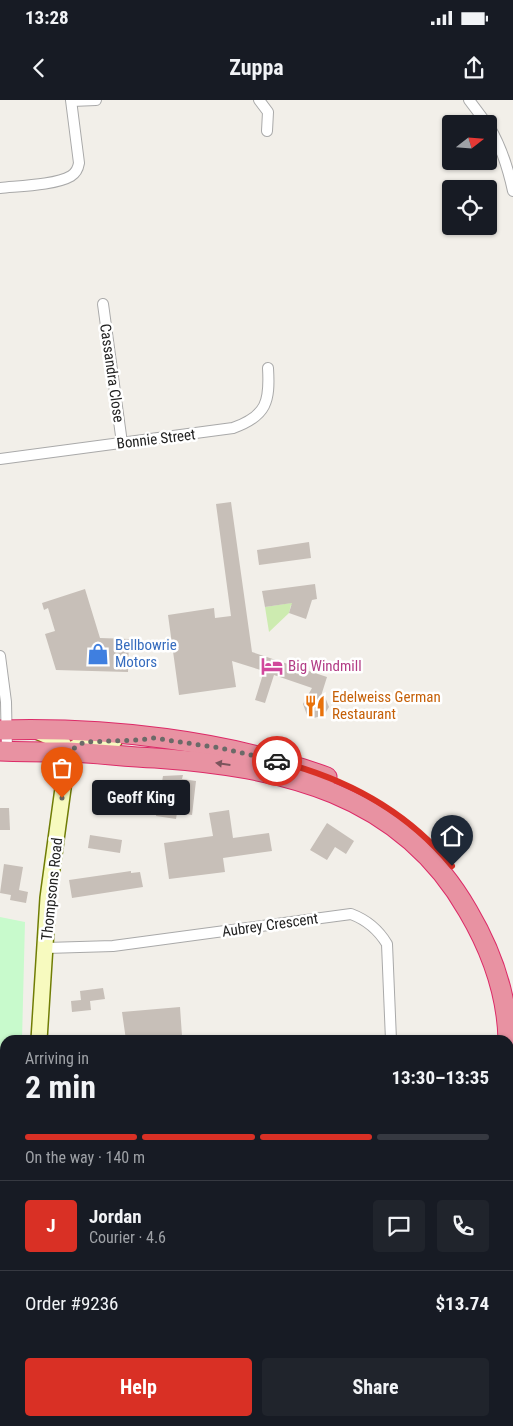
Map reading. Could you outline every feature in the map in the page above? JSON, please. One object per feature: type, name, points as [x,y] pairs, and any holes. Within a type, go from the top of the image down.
[{"type":"highway","points":[[4,730],[73,731],[154,738],[235,751],[296,766],[346,784],[381,803],[401,817],[433,844],[460,875],[473,894],[497,940],[513,989]]},
{"type":"highway","points":[[3,752],[68,752],[198,761],[263,771],[335,793],[375,814],[404,835],[438,868],[464,904],[492,960],[505,1010],[508,1035]]},
{"type":"street","points":[[0,188],[46,183],[66,178],[76,173],[79,163],[72,100],[96,100]]},
{"type":"street","points":[[259,100],[268,112],[267,131]]},
{"type":"street","points":[[469,100],[480,115]]},
{"type":"street","points":[[498,142],[513,191]]},
{"type":"street","name":"Cassandra Close","points":[[103,304],[122,443]]},
{"type":"street","name":"Bonnie Street","points":[[0,459],[221,431],[245,424],[261,412],[266,404],[269,386],[268,368]]},
{"type":"street","points":[[0,656],[6,702],[3,752]]},
{"type":"street","points":[[34,730],[62,742],[68,752],[84,742],[154,738]]},
{"type":"street","name":"Thompsons Road","points":[[39,1035],[43,963],[46,948],[50,888],[68,752]]},
{"type":"street","name":"Aubrey Crescent","points":[[46,948],[113,946],[350,914],[371,924],[381,933],[387,944],[391,1035]]},
{"type":"green space","points":[[297,602],[296,607],[291,605],[289,613],[269,632],[265,607]]},
{"type":"green space","points":[[0,917],[25,922],[22,1035],[0,1035]]},
{"type":"building","points":[[231,502],[252,652],[327,677],[321,696],[325,697],[329,707],[324,715],[314,718],[307,715],[303,704],[312,688],[274,675],[265,703],[255,700],[264,671],[232,661],[236,687],[179,695],[168,615],[214,608],[215,618],[231,616],[216,504]]},
{"type":"building","points":[[309,542],[311,558],[259,565],[257,550]]},
{"type":"building","points":[[315,584],[317,599],[312,600],[306,619],[289,613],[292,603],[265,607],[262,591]]},
{"type":"building","points":[[85,589],[100,638],[129,639],[128,672],[56,670],[45,634],[55,631],[48,608],[44,610],[42,603]]},
{"type":"building","points":[[183,775],[182,779],[196,781],[192,815],[177,813],[176,819],[156,816],[163,776]]},
{"type":"building","points":[[0,808],[9,808],[10,830],[0,830]]},
{"type":"building","points":[[229,810],[233,838],[269,833],[272,851],[223,858],[225,872],[169,879],[164,843],[213,836],[209,813]]},
{"type":"building","points":[[327,823],[354,841],[346,854],[335,847],[327,860],[310,850]]},
{"type":"building","points":[[90,835],[122,840],[120,853],[88,848]]},
{"type":"building","points":[[4,864],[23,867],[19,890],[28,892],[26,903],[10,900],[11,895],[0,893]]},
{"type":"building","points":[[131,871],[131,873],[140,872],[143,887],[72,898],[69,880]]},
{"type":"building","points":[[103,988],[105,999],[90,1001],[91,1010],[72,1012],[71,1001],[81,1000],[80,991]]},
{"type":"building","points":[[180,1007],[182,1035],[125,1035],[122,1012]]},
{"type":"way so far","points":[[62,798],[68,764],[68,752],[84,742],[154,738],[189,742],[277,761]]},
{"type":"place","name":"Bellbowrie Motors","points":[[98,654]]},
{"type":"place","name":"Big Windmill","points":[[272,666]]},
{"type":"place","name":"Edelweiss German Restaurant","points":[[315,706]]},
{"type":"place","name":"Geoff King","points":[[62,798]]},
{"type":"route","points":[[277,761],[335,779],[381,803],[427,838],[452,866]]}]
